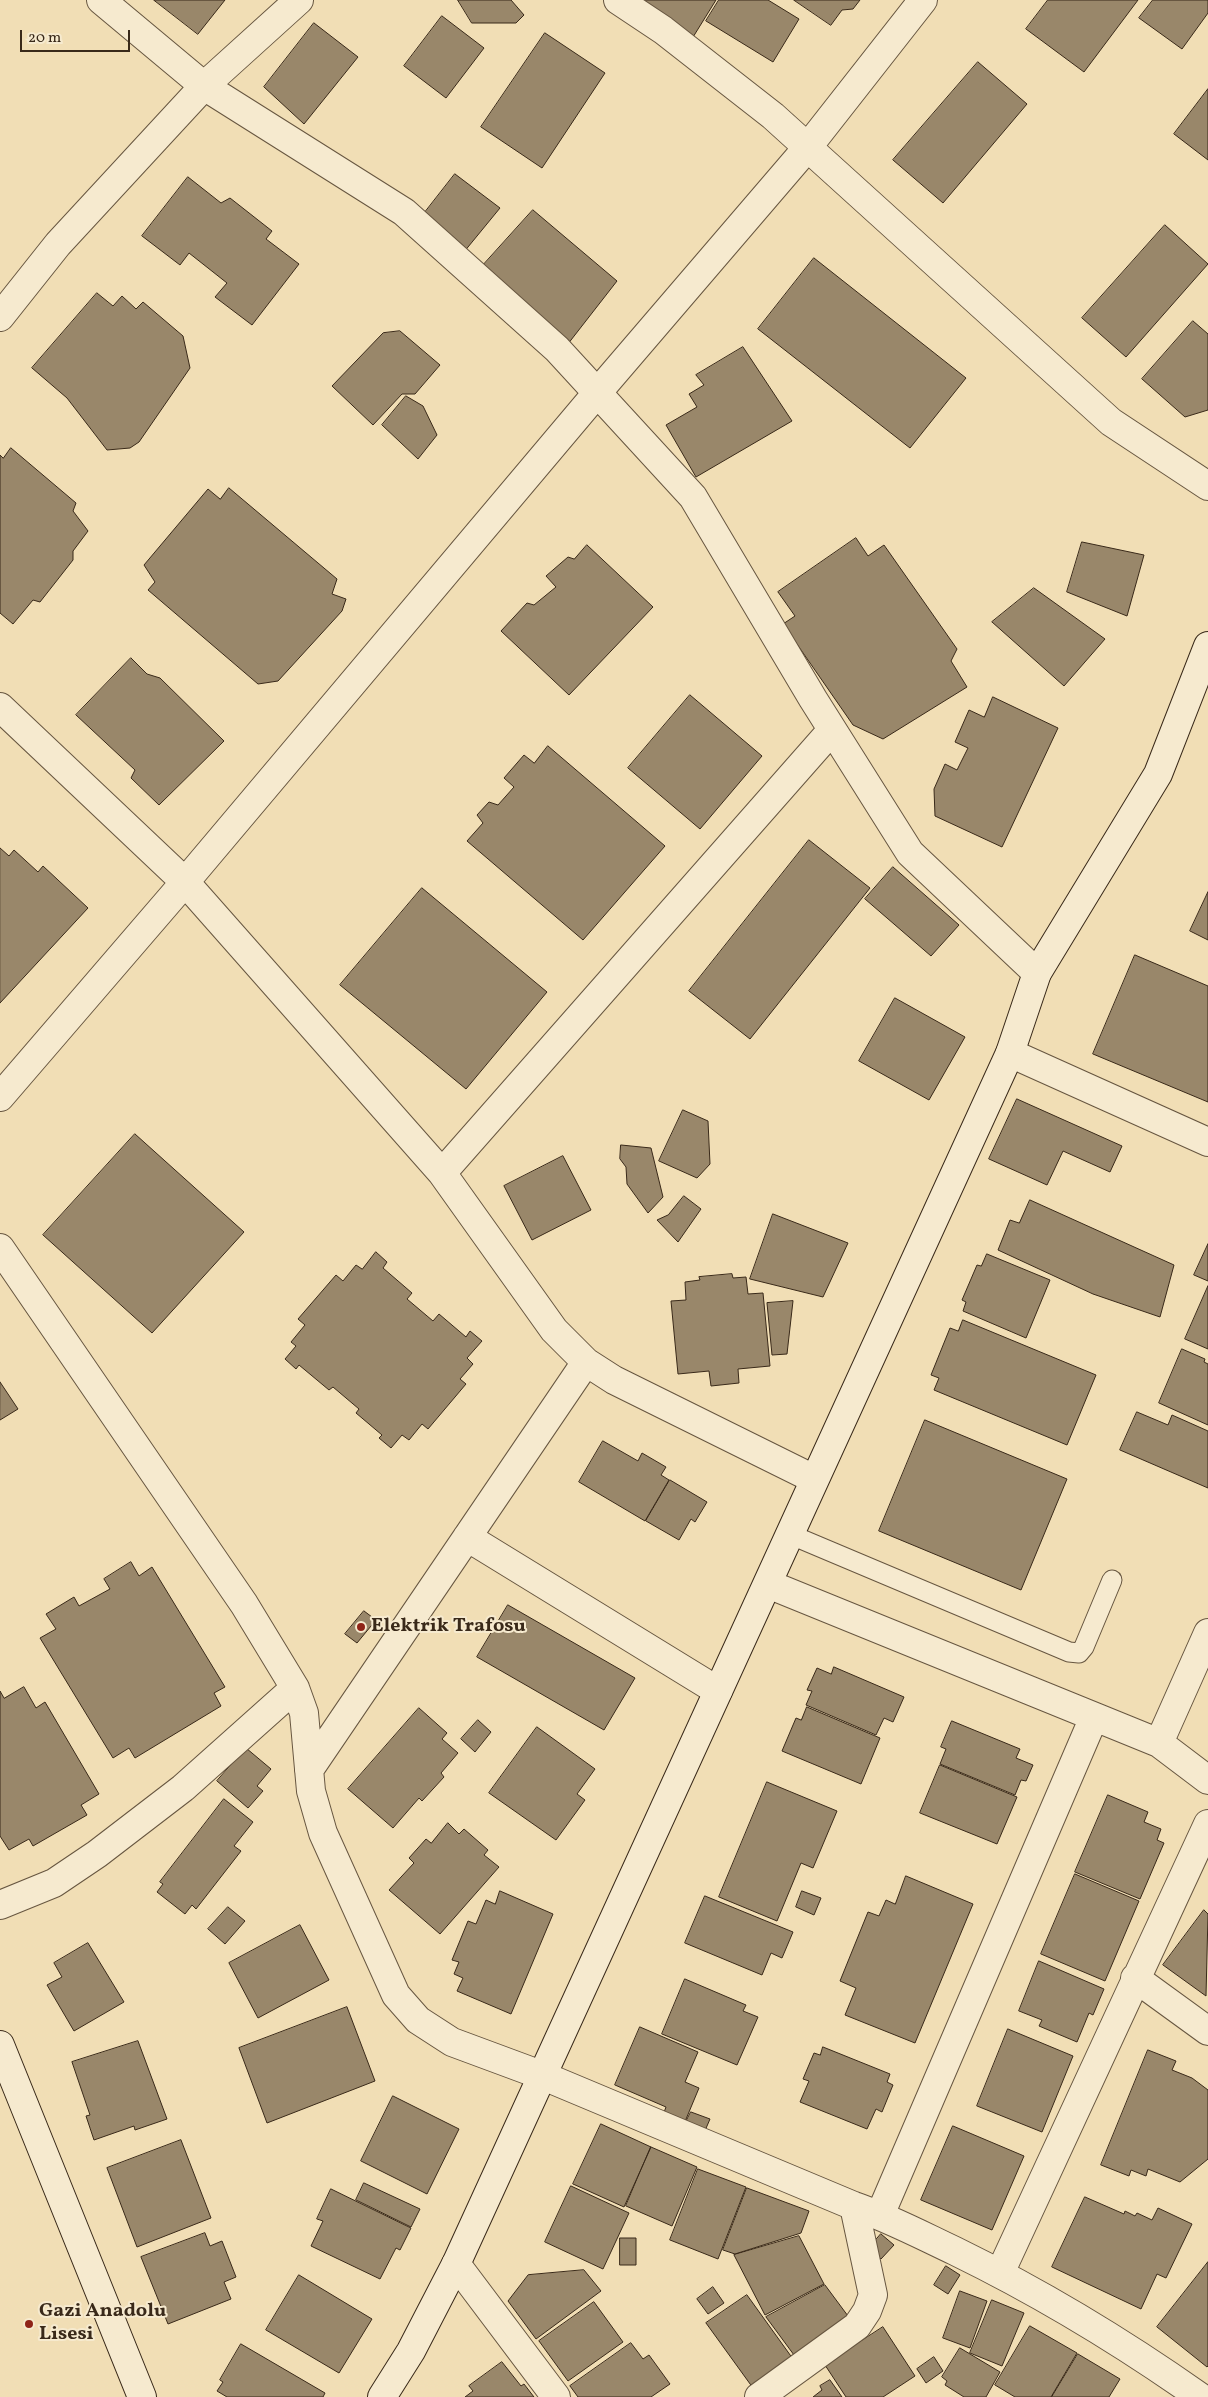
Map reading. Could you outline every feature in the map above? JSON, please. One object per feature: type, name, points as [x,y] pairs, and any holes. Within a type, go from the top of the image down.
[{"type":"street","points":[[101,0],[204,86],[404,212],[556,349],[693,496],[832,730],[910,854],[1037,973]]},
{"type":"street","points":[[0,317],[58,244],[204,86],[299,0]]},
{"type":"street","points":[[618,0],[671,36],[772,116],[1111,422],[1208,486]]},
{"type":"street","points":[[0,1097],[185,882],[597,393],[808,148],[924,0]]},
{"type":"street","points":[[382,2397],[411,2351],[456,2264],[1010,1053],[1037,973],[1158,774],[1208,646]]},
{"type":"street","points":[[0,707],[185,882],[442,1173],[554,1330],[586,1362],[614,1380],[814,1479]]},
{"type":"street","points":[[442,1173],[832,730]]},
{"type":"street","points":[[1010,1053],[1208,1142]]},
{"type":"street","points":[[0,1248],[244,1604],[296,1688],[304,1713],[311,1791],[323,1833],[396,1995],[418,2020],[452,2042],[541,2075],[854,2206],[880,2215],[1000,2273],[1088,2322],[1200,2397]]},
{"type":"street","points":[[309,1770],[586,1362]]},
{"type":"street","points":[[467,1537],[718,1691]]},
{"type":"street","points":[[768,1584],[1158,1743],[1194,1767],[1208,1780]]},
{"type":"street","points":[[1158,1743],[1208,1633]]},
{"type":"street","points":[[0,1905],[54,1883],[97,1854],[183,1788],[296,1688]]},
{"type":"street","points":[[880,2215],[1094,1717]]},
{"type":"street","points":[[1000,2273],[1135,1978],[1208,1824]]},
{"type":"street","points":[[1135,1978],[1208,2031]]},
{"type":"street","points":[[0,2045],[142,2397]]},
{"type":"street","points":[[759,2397],[857,2326],[867,2311],[873,2295],[854,2206]]},
{"type":"street","points":[[456,2264],[556,2397]]},
{"type":"lane","points":[[789,1534],[1068,1652],[1079,1653],[1084,1647],[1112,1580]]},
{"type":"building","points":[[154,0],[225,0],[198,34]]},
{"type":"building","points":[[458,0],[511,0],[524,15],[516,23],[472,23]]},
{"type":"building","points":[[622,0],[716,0],[690,42]]},
{"type":"building","points":[[719,0],[768,0],[799,19],[773,62],[706,21]]},
{"type":"building","points":[[794,0],[860,0],[853,9],[842,10],[831,25]]},
{"type":"building","points":[[1048,0],[1138,0],[1084,72],[1026,29]]},
{"type":"building","points":[[1153,0],[1208,0],[1208,13],[1182,49],[1139,18]]},
{"type":"building","points":[[442,16],[484,48],[446,98],[404,66]]},
{"type":"building","points":[[314,23],[358,57],[304,124],[264,87]]},
{"type":"building","points":[[545,33],[605,73],[542,168],[481,127]]},
{"type":"building","points":[[978,62],[1027,104],[943,203],[893,160]]},
{"type":"building","points":[[1208,89],[1208,160],[1174,134]]},
{"type":"building","points":[[455,174],[500,208],[459,258],[419,220]]},
{"type":"building","points":[[188,177],[221,203],[230,198],[272,231],[266,239],[299,264],[252,325],[215,297],[227,283],[189,253],[180,265],[142,236]]},
{"type":"building","points":[[533,210],[617,281],[564,349],[477,272]]},
{"type":"building","points":[[1165,225],[1208,264],[1126,357],[1082,318]]},
{"type":"building","points":[[814,258],[966,378],[910,448],[758,329]]},
{"type":"building","points":[[97,293],[113,306],[122,296],[136,309],[143,302],[183,336],[190,368],[139,442],[130,448],[107,450],[67,398],[32,368]]},
{"type":"building","points":[[1193,321],[1208,334],[1208,410],[1185,417],[1142,379]]},
{"type":"building","points":[[400,331],[440,365],[415,394],[402,394],[373,425],[332,386],[383,333]]},
{"type":"building","points":[[743,347],[792,421],[696,477],[666,425],[697,407],[689,394],[704,385],[696,375]]},
{"type":"building","points":[[406,396],[423,406],[437,435],[418,459],[382,425]]},
{"type":"building","points":[[11,448],[76,503],[73,511],[88,531],[73,551],[73,560],[40,602],[33,600],[13,624],[0,613],[0,455],[3,458]]},
{"type":"building","points":[[229,488],[337,579],[332,594],[346,599],[342,611],[278,681],[258,684],[148,590],[155,582],[144,565],[208,489],[220,499]]},
{"type":"building","points":[[856,538],[868,556],[884,545],[957,649],[951,661],[967,687],[883,739],[853,725],[783,624],[795,616],[778,592]]},
{"type":"building","points":[[1082,542],[1144,555],[1127,616],[1067,592]]},
{"type":"building","points":[[587,545],[653,607],[569,695],[501,631],[527,603],[534,605],[556,587],[546,576],[568,557],[574,559]]},
{"type":"building","points":[[1034,588],[1105,639],[1064,686],[992,622]]},
{"type":"building","points":[[131,658],[147,674],[160,678],[224,741],[159,805],[131,778],[135,770],[76,715]]},
{"type":"building","points":[[690,695],[762,756],[700,829],[628,768]]},
{"type":"building","points":[[993,697],[1058,728],[1002,847],[935,816],[934,789],[945,764],[957,770],[968,748],[955,742],[969,710],[984,717]]},
{"type":"building","points":[[548,746],[665,846],[583,940],[467,841],[483,823],[477,815],[489,802],[498,805],[514,787],[504,778],[524,755],[534,763]]},
{"type":"building","points":[[809,840],[870,888],[750,1039],[689,991]]},
{"type":"building","points":[[0,848],[9,856],[14,850],[38,872],[43,866],[88,908],[0,1003]]},
{"type":"building","points":[[893,867],[959,925],[931,956],[865,899]]},
{"type":"building","points":[[422,888],[547,992],[466,1089],[340,985]]},
{"type":"building","points":[[1208,892],[1208,940],[1190,931]]},
{"type":"building","points":[[1135,955],[1208,986],[1208,1102],[1093,1054]]},
{"type":"building","points":[[895,998],[965,1037],[929,1100],[859,1061]]},
{"type":"building","points":[[1017,1099],[1122,1146],[1110,1172],[1063,1151],[1047,1185],[989,1159]]},
{"type":"building","points":[[683,1110],[708,1121],[710,1164],[697,1178],[659,1161]]},
{"type":"building","points":[[135,1134],[244,1232],[152,1333],[43,1235]]},
{"type":"building","points":[[621,1145],[651,1148],[663,1197],[648,1213],[627,1184],[626,1167],[620,1159]]},
{"type":"building","points":[[563,1156],[591,1210],[532,1240],[504,1186]]},
{"type":"building","points":[[684,1196],[701,1209],[678,1242],[657,1220],[668,1215]]},
{"type":"building","points":[[1030,1200],[1174,1265],[1160,1317],[1093,1294],[998,1250],[1010,1220],[1019,1223]]},
{"type":"building","points":[[773,1214],[848,1243],[823,1297],[750,1279]]},
{"type":"building","points":[[1208,1244],[1208,1281],[1194,1275]]},
{"type":"building","points":[[376,1252],[387,1262],[383,1268],[412,1293],[407,1299],[433,1321],[439,1314],[466,1337],[470,1331],[482,1341],[467,1358],[473,1364],[460,1379],[466,1384],[428,1429],[422,1424],[409,1440],[402,1435],[391,1448],[379,1438],[382,1435],[356,1413],[359,1409],[333,1387],[329,1390],[299,1365],[296,1369],[285,1359],[296,1346],[291,1342],[305,1325],[298,1319],[336,1275],[343,1281],[356,1265],[362,1269]]},
{"type":"building","points":[[987,1254],[1050,1280],[1026,1338],[963,1311],[966,1302],[962,1300],[977,1265],[981,1266]]},
{"type":"building","points":[[732,1274],[733,1278],[746,1277],[748,1294],[763,1293],[770,1366],[738,1369],[739,1383],[711,1386],[709,1371],[678,1374],[671,1301],[686,1300],[685,1282],[700,1280],[699,1277]]},
{"type":"building","points":[[1208,1286],[1208,1349],[1185,1339]]},
{"type":"building","points":[[793,1301],[787,1354],[772,1355],[767,1303]]},
{"type":"building","points":[[963,1320],[1096,1375],[1067,1445],[934,1390],[939,1378],[931,1375],[950,1328],[958,1331]]},
{"type":"building","points":[[1182,1349],[1205,1359],[1204,1362],[1208,1364],[1208,1425],[1159,1403]]},
{"type":"building","points":[[0,1382],[18,1409],[0,1420]]},
{"type":"building","points":[[1137,1412],[1168,1425],[1172,1415],[1208,1431],[1208,1488],[1120,1450]]},
{"type":"building","points":[[925,1420],[1067,1479],[1021,1590],[879,1531]]},
{"type":"building","points":[[603,1441],[638,1461],[642,1453],[666,1467],[661,1475],[669,1480],[645,1521],[579,1482]]},
{"type":"building","points":[[670,1480],[707,1502],[695,1522],[691,1519],[679,1540],[646,1521]]},
{"type":"building","points":[[131,1562],[139,1576],[152,1567],[225,1687],[214,1693],[221,1706],[135,1758],[129,1748],[113,1758],[40,1638],[56,1629],[46,1614],[74,1597],[79,1606],[110,1589],[104,1579]]},
{"type":"building","points":[[508,1605],[635,1678],[604,1730],[477,1657]]},
{"type":"building","name":"Elektrik Trafosu","points":[[364,1611],[376,1620],[357,1643],[345,1634]]},
{"type":"building","points":[[834,1667],[904,1697],[893,1722],[884,1718],[876,1735],[806,1705],[812,1691],[807,1690],[817,1668],[831,1674]]},
{"type":"building","points":[[24,1687],[36,1708],[45,1702],[99,1794],[81,1805],[87,1815],[33,1846],[29,1839],[9,1850],[0,1836],[0,1691],[4,1698]]},
{"type":"building","points":[[807,1707],[880,1738],[861,1784],[782,1751],[796,1718],[801,1720]]},
{"type":"building","points":[[419,1708],[447,1733],[442,1739],[458,1753],[441,1773],[444,1777],[422,1801],[419,1798],[393,1828],[348,1789]]},
{"type":"building","points":[[478,1720],[491,1732],[475,1752],[461,1739]]},
{"type":"building","points":[[952,1721],[1020,1749],[1016,1758],[1033,1765],[1026,1781],[1021,1780],[1015,1795],[940,1764],[946,1749],[941,1747]]},
{"type":"building","points":[[537,1727],[595,1769],[577,1794],[585,1800],[556,1840],[489,1793]]},
{"type":"building","points":[[246,1748],[271,1769],[257,1786],[263,1791],[248,1808],[217,1781]]},
{"type":"building","points":[[940,1765],[1017,1797],[997,1844],[920,1813]]},
{"type":"building","points":[[767,1782],[837,1811],[813,1868],[801,1863],[777,1921],[719,1897]]},
{"type":"building","points":[[1108,1795],[1148,1812],[1144,1822],[1161,1829],[1157,1840],[1164,1843],[1140,1899],[1075,1872]]},
{"type":"building","points":[[224,1799],[253,1822],[234,1846],[241,1851],[196,1909],[192,1905],[185,1914],[157,1892],[163,1884],[160,1882]]},
{"type":"building","points":[[448,1823],[459,1834],[464,1829],[488,1850],[484,1855],[499,1867],[440,1934],[389,1890],[414,1863],[409,1858],[426,1839],[431,1843]]},
{"type":"building","points":[[1075,1874],[1139,1901],[1105,1981],[1041,1954]]},
{"type":"building","points":[[906,1876],[973,1904],[915,2043],[845,2015],[856,1988],[840,1981],[868,1912],[879,1916],[886,1900],[895,1904]]},
{"type":"building","points":[[500,1891],[553,1914],[511,2014],[457,1991],[463,1978],[454,1974],[459,1962],[452,1960],[468,1921],[476,1924],[486,1900],[495,1904]]},
{"type":"building","points":[[802,1891],[821,1898],[814,1915],[796,1907]]},
{"type":"building","points":[[705,1896],[793,1932],[782,1958],[771,1953],[762,1975],[685,1943]]},
{"type":"building","points":[[228,1907],[245,1921],[225,1944],[208,1929]]},
{"type":"building","points":[[1204,1910],[1208,1914],[1206,1996],[1163,1965]]},
{"type":"building","points":[[300,1925],[329,1980],[258,2018],[229,1963]]},
{"type":"building","points":[[88,1943],[124,2002],[74,2031],[47,1985],[62,1977],[54,1963]]},
{"type":"building","points":[[1039,1961],[1104,1989],[1093,2015],[1089,2013],[1077,2042],[1039,2026],[1042,2020],[1019,2011]]},
{"type":"building","points":[[685,1979],[746,2005],[743,2011],[758,2017],[737,2065],[662,2034]]},
{"type":"building","points":[[347,2007],[375,2081],[267,2123],[239,2048]]},
{"type":"building","points":[[640,2027],[698,2052],[685,2082],[699,2088],[684,2124],[663,2115],[666,2107],[615,2085]]},
{"type":"building","points":[[1008,2029],[1073,2056],[1042,2132],[977,2106]]},
{"type":"building","points":[[138,2041],[167,2119],[135,2130],[134,2126],[94,2140],[86,2116],[90,2115],[72,2062]]},
{"type":"building","points":[[823,2047],[890,2074],[887,2082],[893,2085],[882,2112],[876,2109],[867,2129],[800,2102],[809,2081],[803,2079],[814,2053],[820,2055]]},
{"type":"building","points":[[1148,2050],[1176,2061],[1172,2070],[1192,2078],[1208,2090],[1208,2159],[1180,2182],[1148,2169],[1146,2176],[1131,2170],[1129,2176],[1101,2165]]},
{"type":"building","points":[[393,2096],[459,2129],[427,2194],[361,2161]]},
{"type":"building","points":[[691,2112],[710,2119],[704,2133],[685,2124]]},
{"type":"building","points":[[601,2124],[651,2147],[624,2207],[573,2184]]},
{"type":"building","points":[[953,2126],[1024,2156],[992,2230],[921,2200]]},
{"type":"building","points":[[181,2140],[211,2218],[137,2247],[107,2168]]},
{"type":"building","points":[[651,2147],[697,2167],[672,2226],[626,2206]]},
{"type":"building","points":[[698,2169],[746,2187],[718,2259],[670,2240]]},
{"type":"building","points":[[364,2183],[420,2209],[411,2227],[356,2200]]},
{"type":"building","points":[[571,2186],[629,2213],[603,2269],[545,2242]]},
{"type":"building","points":[[747,2188],[809,2211],[801,2233],[735,2254],[723,2250]]},
{"type":"building","points":[[331,2189],[411,2228],[400,2250],[396,2248],[380,2279],[311,2246],[323,2221],[317,2219]]},
{"type":"building","points":[[1085,2197],[1124,2214],[1125,2211],[1135,2216],[1137,2213],[1152,2220],[1158,2208],[1192,2224],[1166,2278],[1157,2274],[1141,2309],[1052,2267]]},
{"type":"building","points":[[205,2233],[210,2246],[222,2241],[236,2277],[224,2282],[231,2299],[168,2324],[141,2257]]},
{"type":"building","points":[[881,2234],[894,2245],[881,2259],[869,2248]]},
{"type":"building","points":[[799,2236],[824,2284],[765,2315],[734,2255]]},
{"type":"building","points":[[620,2238],[636,2238],[636,2265],[620,2265]]},
{"type":"building","points":[[1208,2262],[1208,2366],[1207,2367],[1157,2327]]},
{"type":"building","points":[[946,2266],[960,2275],[948,2294],[934,2285]]},
{"type":"building","points":[[584,2270],[601,2291],[536,2339],[508,2301],[528,2275]]},
{"type":"building","points":[[299,2275],[372,2319],[339,2373],[266,2330]]},
{"type":"building","points":[[825,2285],[848,2316],[794,2355],[766,2317]]},
{"type":"building","points":[[713,2287],[724,2303],[708,2314],[697,2299]]},
{"type":"building","points":[[960,2291],[987,2301],[970,2348],[943,2338]]},
{"type":"building","points":[[747,2295],[793,2359],[753,2388],[706,2323]]},
{"type":"building","points":[[992,2300],[1024,2313],[1002,2366],[970,2353]]},
{"type":"building","points":[[594,2302],[623,2342],[568,2381],[539,2341]]},
{"type":"building","points":[[1030,2326],[1077,2353],[1051,2397],[1015,2397],[995,2385]]},
{"type":"building","points":[[883,2327],[915,2376],[883,2397],[846,2397],[825,2365]]},
{"type":"building","points":[[631,2343],[643,2359],[649,2355],[670,2384],[651,2397],[578,2397],[570,2386]]},
{"type":"building","points":[[241,2344],[325,2393],[323,2397],[227,2397],[217,2391],[223,2382],[220,2380]]},
{"type":"building","points":[[960,2348],[1000,2372],[986,2397],[964,2397],[945,2385],[947,2381],[942,2377]]},
{"type":"building","points":[[1078,2354],[1120,2379],[1109,2397],[1052,2397]]},
{"type":"building","points":[[934,2357],[943,2371],[926,2383],[917,2369]]},
{"type":"building","points":[[502,2362],[521,2386],[524,2384],[534,2397],[465,2397],[473,2391],[469,2386]]},
{"type":"building","points":[[830,2380],[842,2397],[813,2397],[822,2390],[820,2386]]},
{"type":"place","name":"Elektrik Trafosu","points":[[361,1627]]},
{"type":"place","name":"Gazi Anadolu Lisesi","points":[[29,2324]]}]
